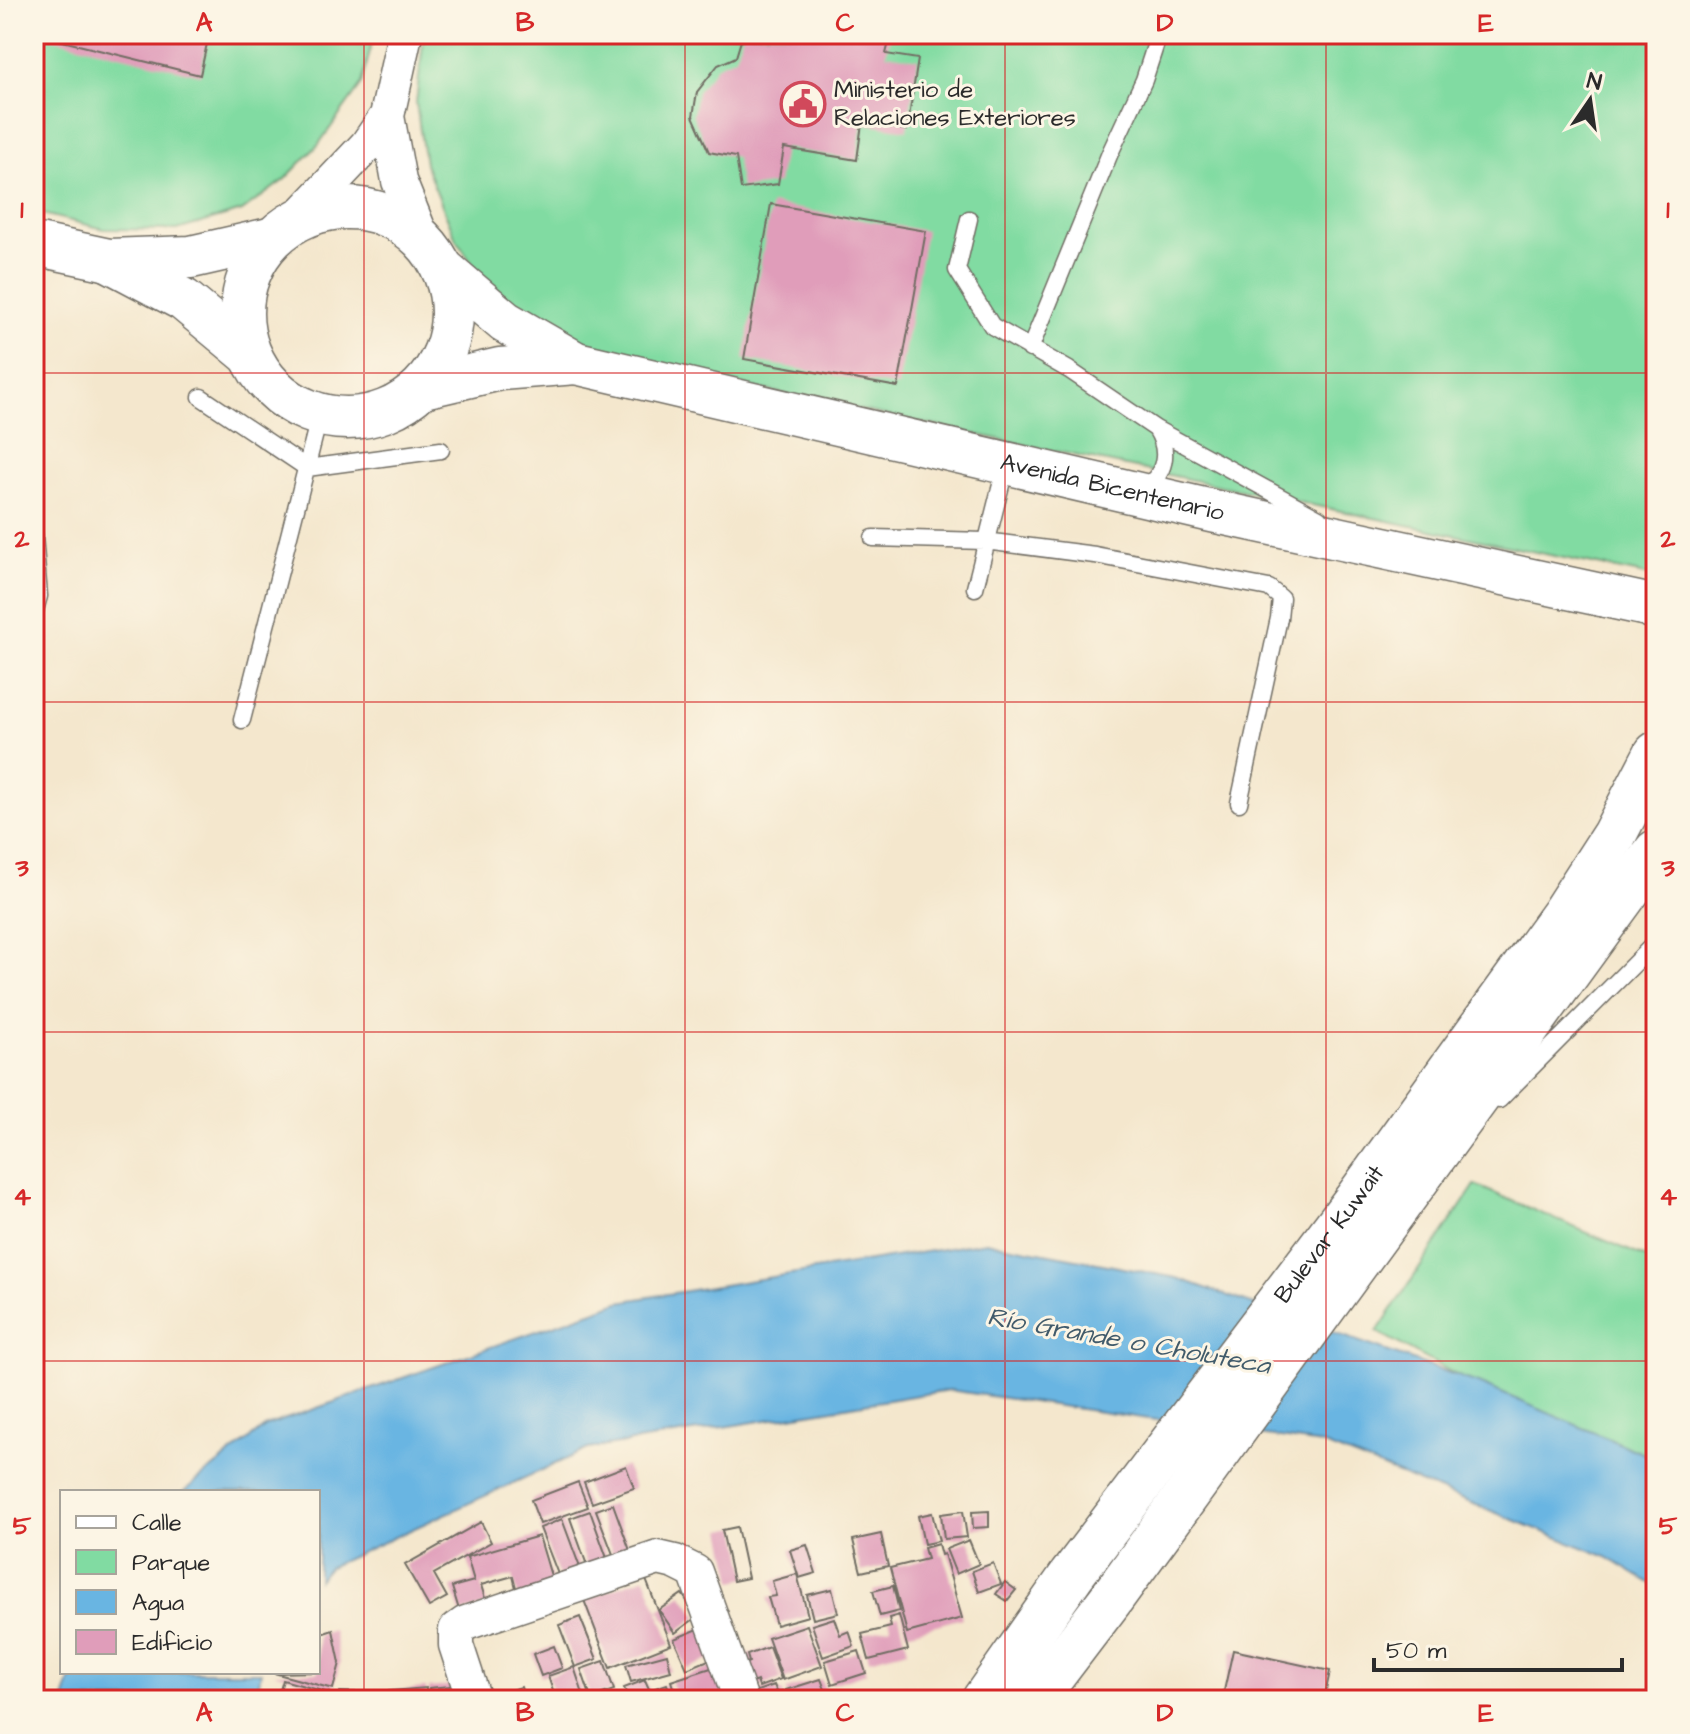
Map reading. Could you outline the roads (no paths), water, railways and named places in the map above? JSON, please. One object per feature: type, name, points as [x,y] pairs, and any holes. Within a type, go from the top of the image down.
[{"type":"main road","name":"Bulevar Kuwait","points":[[1034,1700],[1111,1599],[1371,1212],[1614,835],[1656,754]]},
{"type":"main road","name":"Bulevar Kuwait","points":[[984,1700],[1071,1576],[1371,1212],[1416,1183],[1656,852]]},
{"type":"street","points":[[387,116],[399,181],[452,299],[452,331],[441,361],[423,387],[395,407],[362,418],[320,414],[295,405],[268,383],[249,354],[242,330],[241,306],[245,281],[255,259],[367,145],[387,116],[405,34]]},
{"type":"street","points":[[34,244],[109,260],[191,257],[283,230],[328,209],[362,208],[394,218],[432,254]]},
{"type":"street","name":"Avenida Bicentenario","points":[[432,254],[505,322],[576,363],[1129,491],[1654,606]]},
{"type":"street","points":[[109,260],[184,300],[249,354]]},
{"type":"street","name":"Avenida Bicentenario","points":[[423,387],[500,369],[576,363]]},
{"type":"street","points":[[474,1700],[456,1645],[456,1630],[466,1623],[658,1558],[695,1572],[741,1700]]},
{"type":"lane","points":[[1030,349],[1110,153],[1144,80],[1159,34]]},
{"type":"lane","points":[[969,219],[957,270],[992,326],[1069,370],[1156,429],[1365,544]]},
{"type":"lane","points":[[201,397],[307,468],[441,450]]},
{"type":"lane","points":[[242,720],[320,414]]},
{"type":"lane","points":[[1129,491],[1149,485],[1162,469],[1165,448],[1156,429]]},
{"type":"lane","points":[[975,588],[1006,463]]},
{"type":"lane","points":[[34,535],[39,596],[34,614]]},
{"type":"lane","points":[[873,538],[985,541],[1095,555],[1269,588],[1281,598],[1279,618],[1239,803]]},
{"type":"lane","points":[[1416,1183],[1656,942]]},
{"type":"water","name":"Río Grande o Choluteca","points":[[986,1242],[1177,1278],[1478,1383],[1656,1459],[1656,1587],[1605,1556],[1322,1444],[949,1390],[588,1449],[329,1567],[320,1578],[320,1490],[186,1490],[266,1426],[619,1302]]},
{"type":"water","points":[[72,1674],[261,1674],[256,1700],[64,1700]]},
{"type":"place","name":"Ministerio de Relaciones Exteriores","points":[[803,104]]}]
